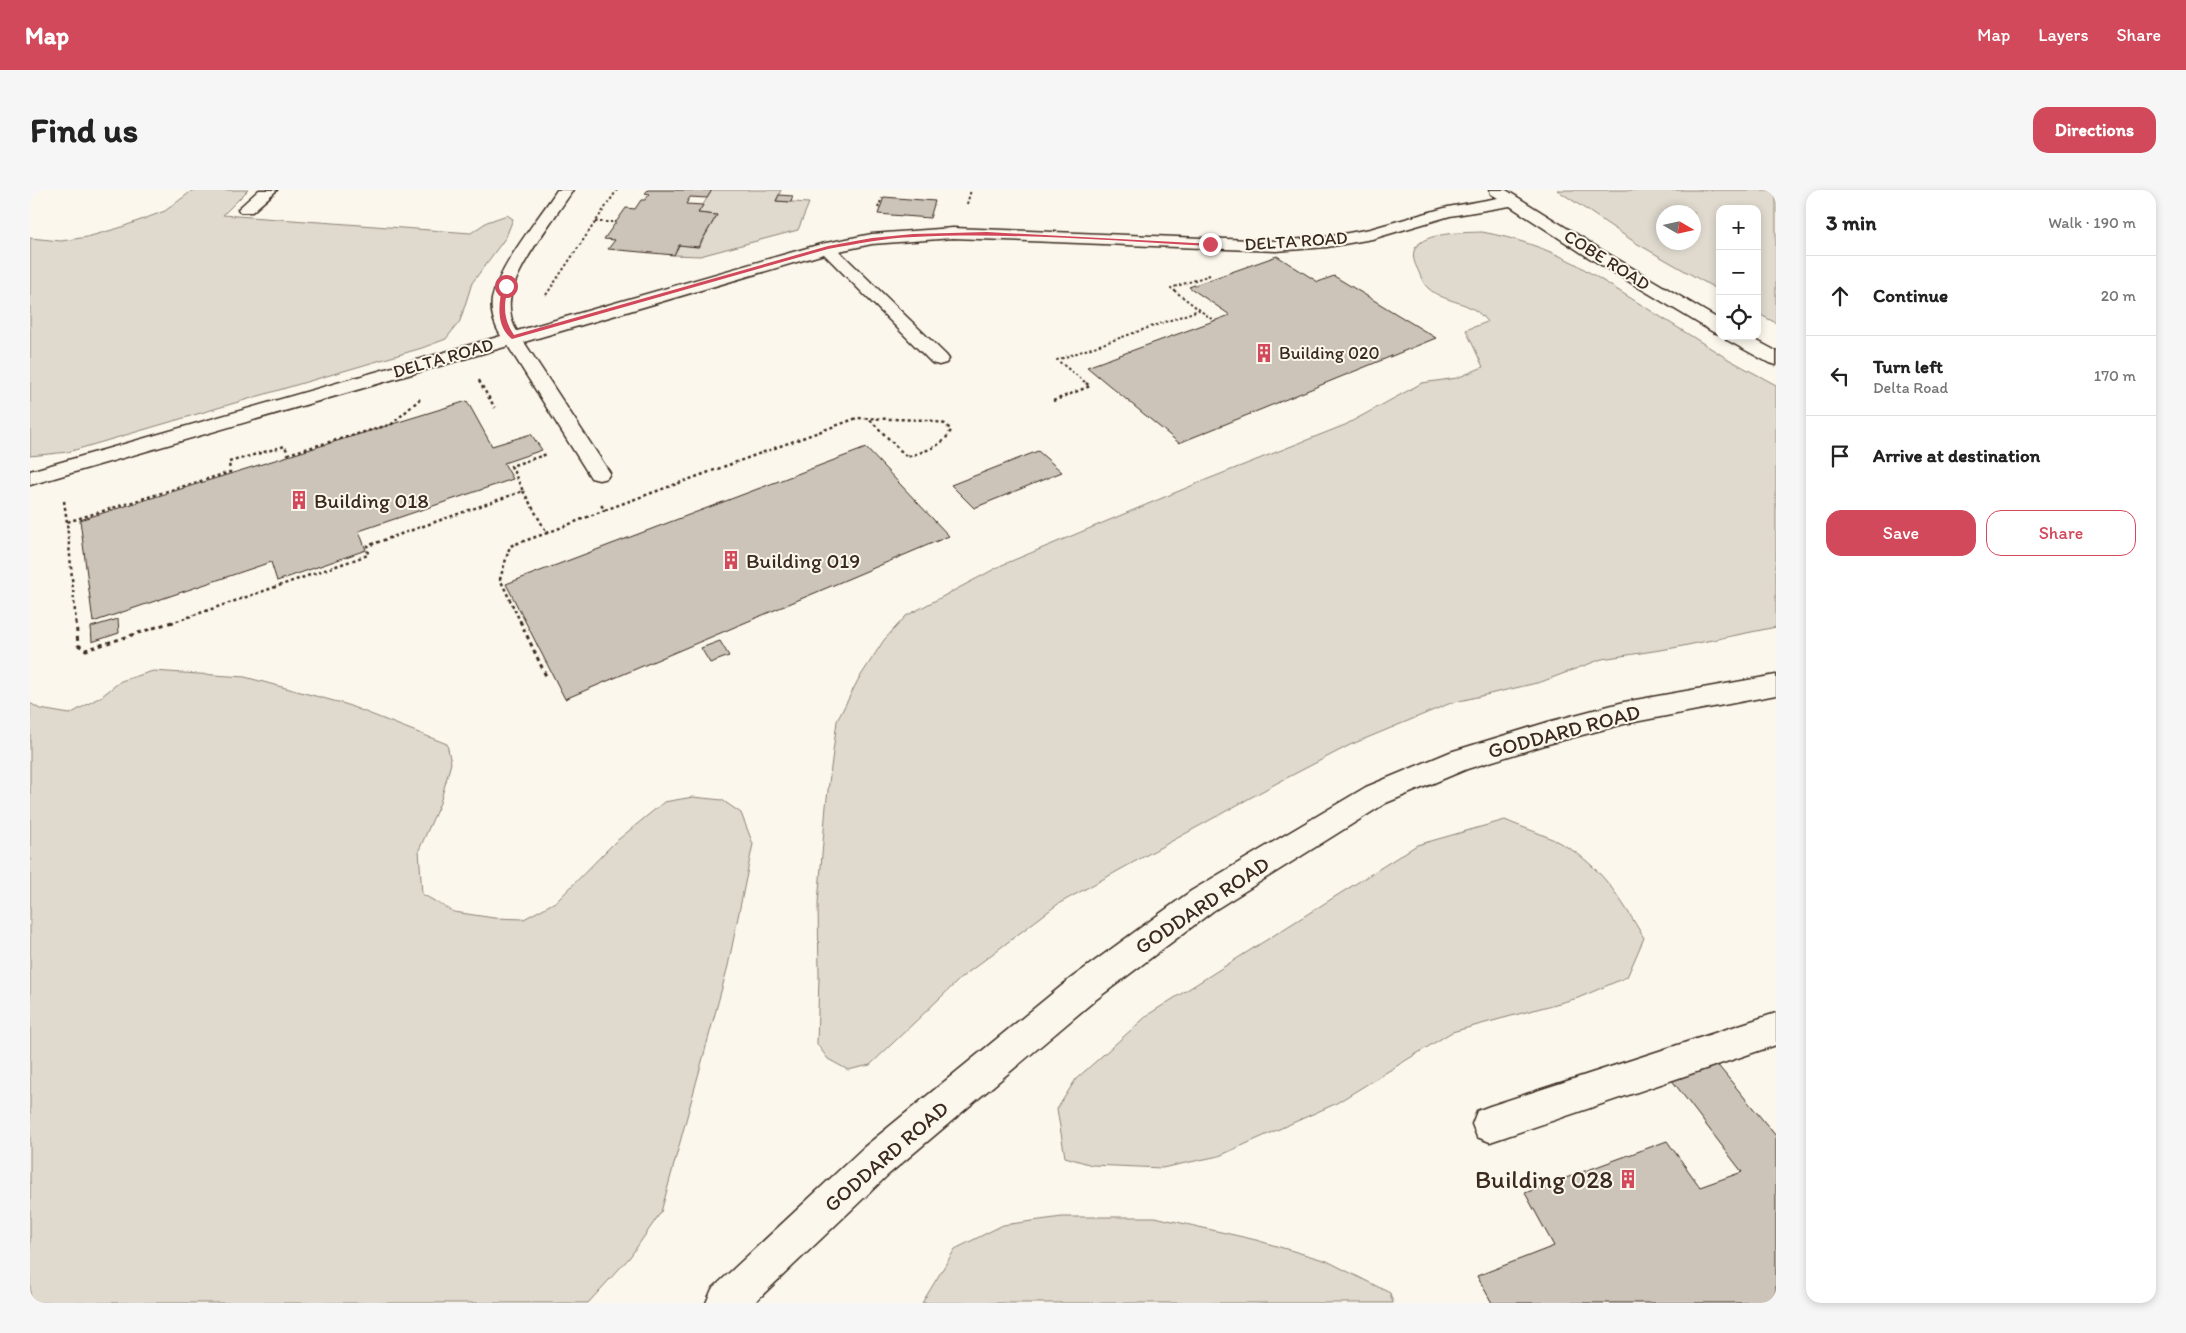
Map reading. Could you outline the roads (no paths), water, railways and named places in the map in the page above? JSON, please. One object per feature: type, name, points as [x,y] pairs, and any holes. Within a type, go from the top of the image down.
[{"type":"street","points":[[246,209],[269,190]]},
{"type":"street","points":[[565,190],[516,265],[501,302],[502,314],[505,327],[599,473]]},
{"type":"street","name":"COBE ROAD","points":[[1496,190],[1716,326]]},
{"type":"street","name":"DELTA ROAD","points":[[30,478],[512,337],[828,248],[872,239],[953,233],[1276,246],[1327,242],[1372,234],[1448,212],[1511,201]]},
{"type":"street","points":[[828,248],[939,359]]},
{"type":"street","points":[[1741,340],[1776,359]]},
{"type":"street","name":"GODDARD ROAD","points":[[726,1303],[876,1161],[1082,990],[1202,901],[1308,835],[1376,795],[1460,760],[1548,733],[1624,713],[1776,685]]},
{"type":"street","points":[[1490,1124],[1776,1029]]},
{"type":"place","name":"Building 020","points":[[1264,353]]},
{"type":"place","name":"Building 018","points":[[299,500]]},
{"type":"place","name":"Building 019","points":[[731,560]]},
{"type":"place","name":"Building 028","points":[[1628,1179]]}]
